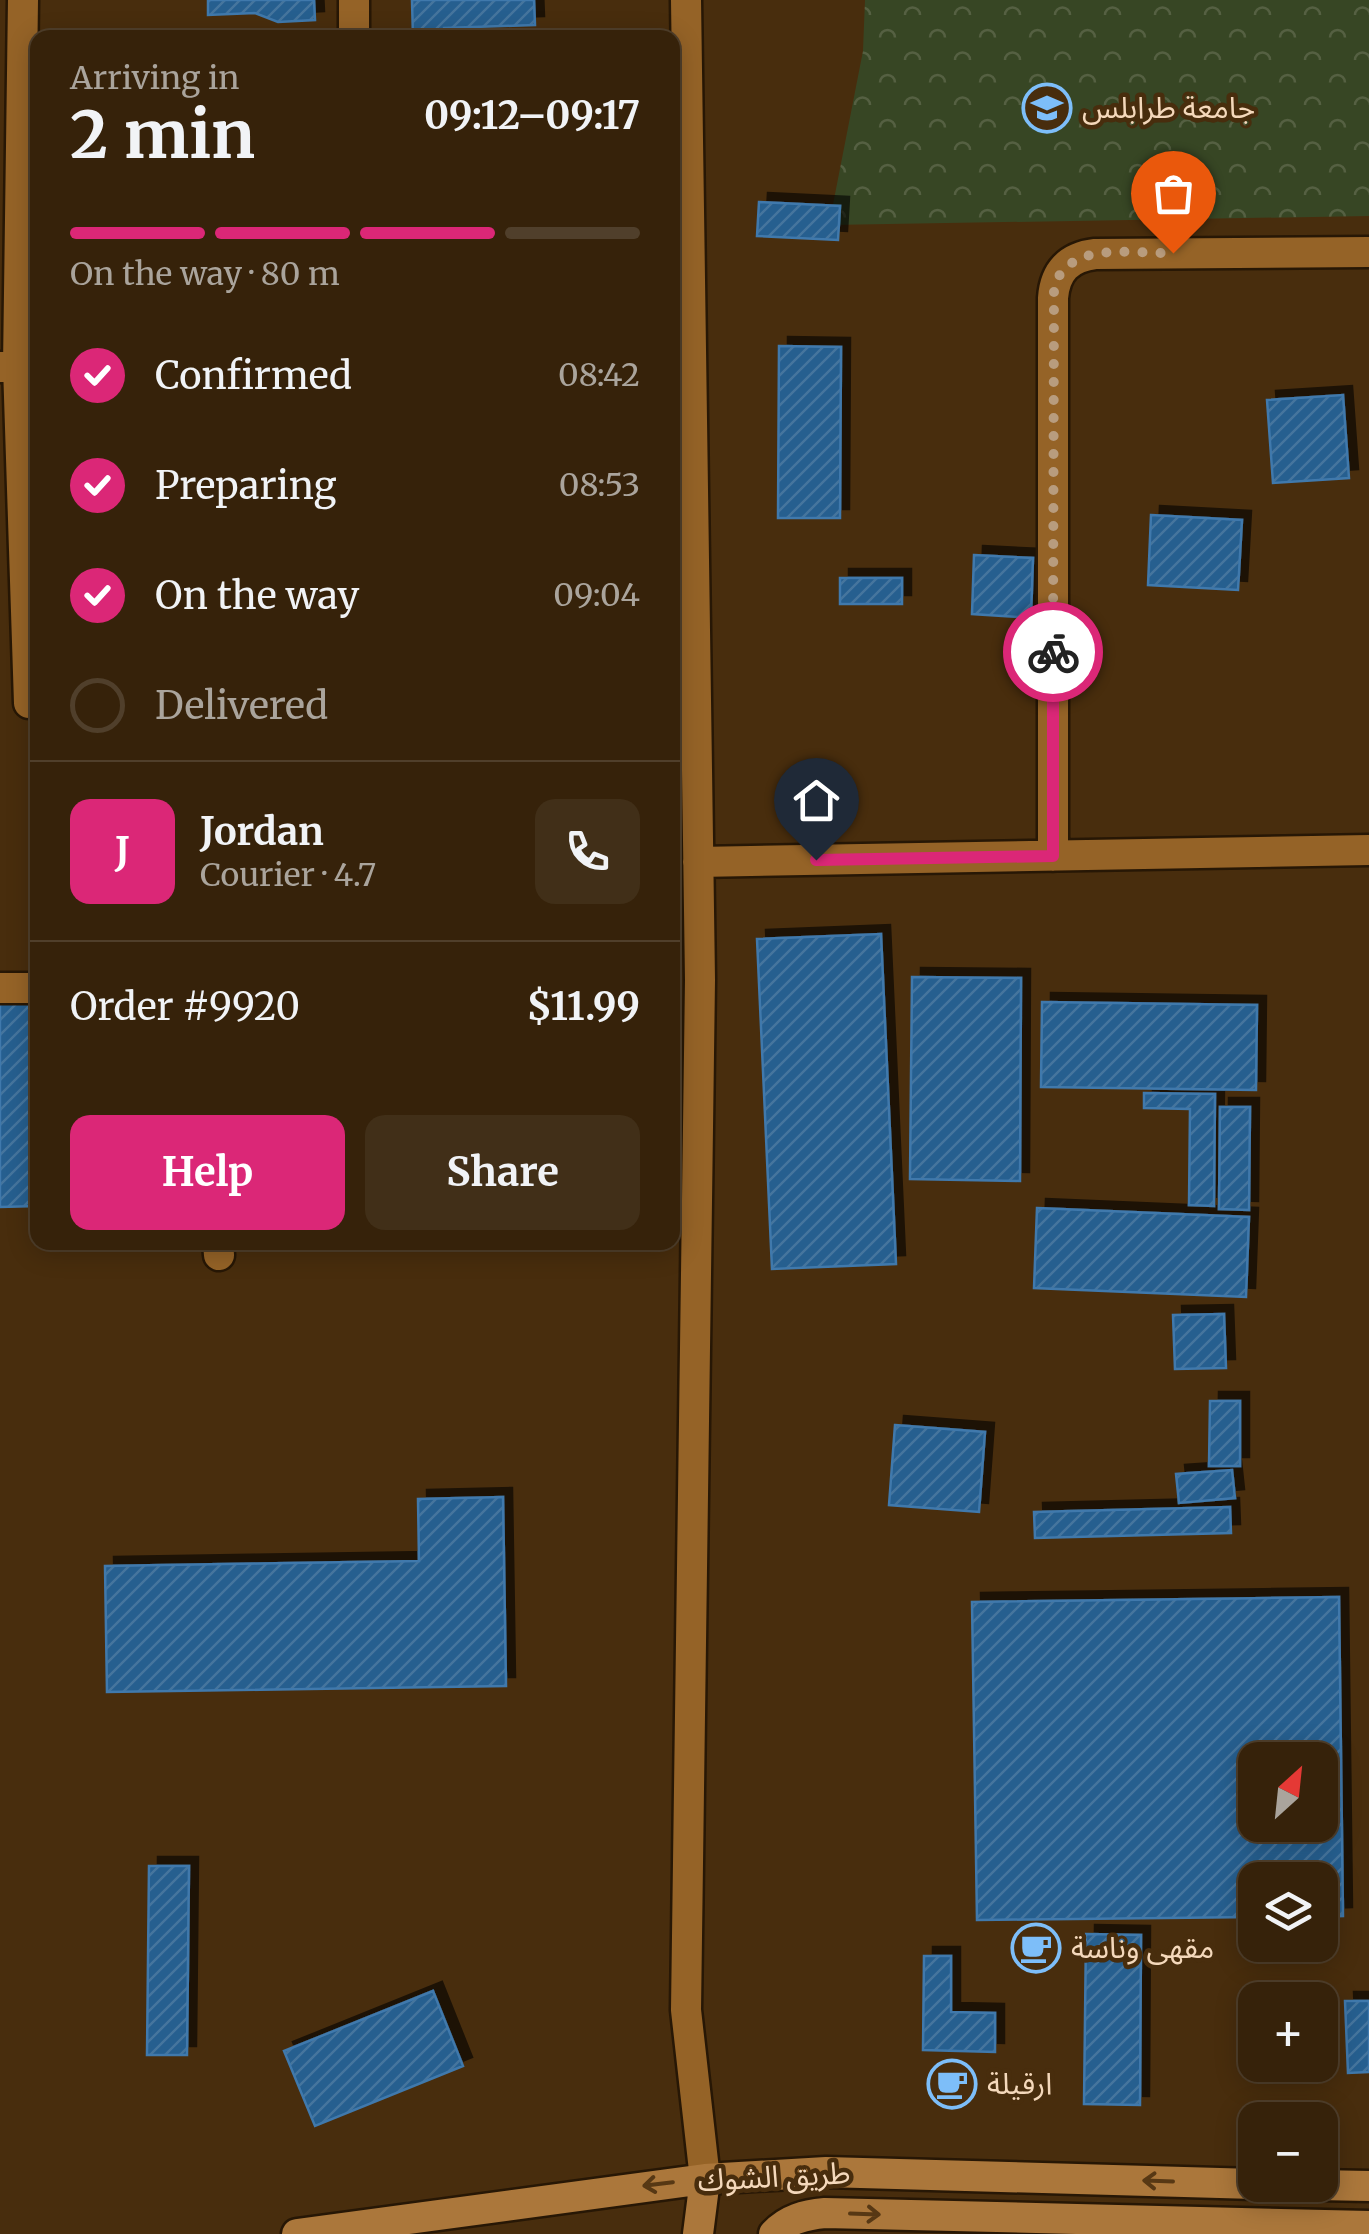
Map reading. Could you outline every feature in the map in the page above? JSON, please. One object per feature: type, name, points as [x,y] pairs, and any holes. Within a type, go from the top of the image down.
[{"type":"main road","name":"طريق الشوك","points":[[297,2234],[705,2179],[826,2172],[1238,2184]]},
{"type":"main road","points":[[825,2213],[826,2172]]},
{"type":"main road","points":[[698,2234],[705,2179]]},
{"type":"main road","points":[[1338,2185],[1369,2186]]},
{"type":"main road","name":"طريق الشوك","points":[[774,2234],[804,2215],[825,2213],[1369,2226]]},
{"type":"street","points":[[22,704],[9,366],[24,0]]},
{"type":"street","points":[[354,0],[354,30]]},
{"type":"street","points":[[686,0],[680,196],[684,698],[698,862],[686,980],[686,2010],[705,2179]]},
{"type":"street","points":[[1053,856],[1053,298],[1057,278],[1071,260],[1095,254],[1369,252]]},
{"type":"street","points":[[698,862],[1369,850]]},
{"type":"street","points":[[0,988],[30,988]]},
{"type":"green space","name":"جامعة طرابلس","points":[[865,0],[1369,0],[1369,216],[829,225],[863,51]]},
{"type":"building","points":[[208,0],[314,0],[315,20],[278,22],[255,13],[208,15]]},
{"type":"building","points":[[412,0],[534,0],[535,25],[413,30]]},
{"type":"building","points":[[759,202],[840,206],[838,240],[757,236]]},
{"type":"building","points":[[779,346],[841,347],[840,518],[778,518]]},
{"type":"building","points":[[1343,395],[1349,478],[1273,483],[1267,400]]},
{"type":"building","points":[[1151,515],[1242,520],[1238,590],[1148,585]]},
{"type":"building","points":[[974,555],[1033,558],[1031,618],[972,614]]},
{"type":"building","points":[[840,578],[902,578],[902,604],[840,604]]},
{"type":"building","points":[[881,934],[896,1264],[772,1269],[757,939]]},
{"type":"building","points":[[912,977],[1021,978],[1020,1181],[910,1179]]},
{"type":"building","points":[[30,997],[30,1206],[0,1207],[0,998]]},
{"type":"building","points":[[1042,1002],[1257,1005],[1256,1090],[1041,1087]]},
{"type":"building","points":[[1144,1093],[1215,1094],[1214,1206],[1189,1205],[1190,1109],[1144,1108]]},
{"type":"building","points":[[1220,1107],[1250,1107],[1249,1210],[1219,1209]]},
{"type":"building","points":[[1037,1208],[1249,1217],[1246,1297],[1034,1288]]},
{"type":"building","points":[[1224,1314],[1226,1368],[1175,1369],[1173,1315]]},
{"type":"building","points":[[1210,1401],[1240,1401],[1240,1466],[1209,1466]]},
{"type":"building","points":[[895,1425],[985,1432],[979,1512],[889,1505]]},
{"type":"building","points":[[1232,1470],[1235,1498],[1179,1503],[1176,1474]]},
{"type":"building","points":[[503,1497],[506,1686],[107,1692],[105,1566],[419,1561],[418,1499]]},
{"type":"building","points":[[1230,1507],[1231,1533],[1035,1538],[1034,1512]]},
{"type":"building","points":[[1339,1597],[1343,1916],[1338,1916],[1338,1862],[1238,1862],[1238,1917],[977,1920],[972,1602]]},
{"type":"building","points":[[149,1866],[189,1866],[187,2055],[147,2055]]},
{"type":"building","points":[[1086,1934],[1141,1935],[1140,2105],[1084,2104]]},
{"type":"building","points":[[924,1956],[951,1956],[951,2012],[995,2013],[995,2052],[923,2050]]},
{"type":"building","points":[[433,1991],[463,2066],[315,2126],[284,2051]]},
{"type":"building","points":[[1345,2001],[1369,2001],[1369,2072],[1348,2073]]},
{"type":"way so far","points":[[1053,652],[1054,287],[1062,269],[1083,256],[1173,253]]},
{"type":"place","name":"جامعة طرابلس","points":[[1047,108]]},
{"type":"place","name":"مقهى وناسة","points":[[1036,1948]]},
{"type":"place","name":"ارقيلة","points":[[952,2084]]},
{"type":"route","points":[[816,860],[1053,856],[1053,652]]}]
